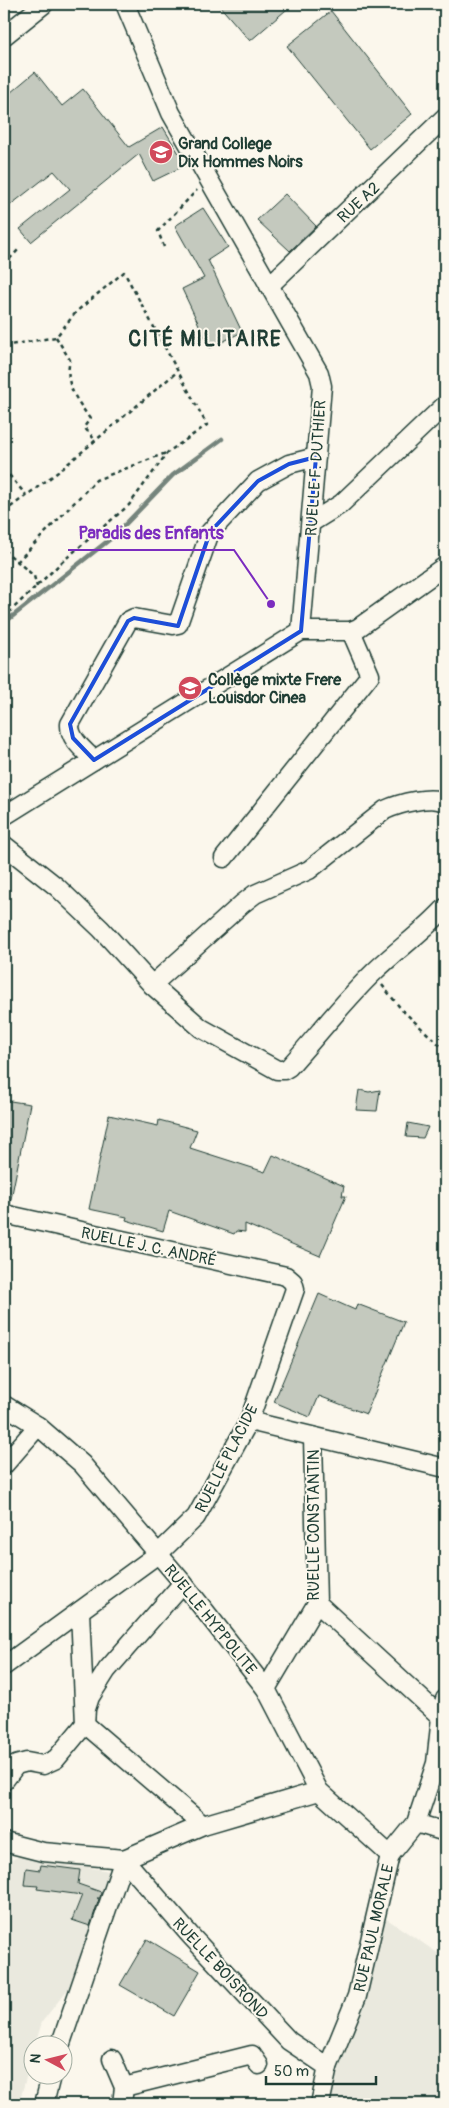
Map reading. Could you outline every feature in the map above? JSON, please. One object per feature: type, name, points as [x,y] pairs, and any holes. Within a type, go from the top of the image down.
[{"type":"street","points":[[4,36],[44,4]]},
{"type":"street","name":"RUELLE F. DUTHIER","points":[[125,4],[171,113],[320,373],[322,386],[312,522],[301,632]]},
{"type":"street","name":"RUE A2","points":[[269,286],[445,117]]},
{"type":"street","points":[[312,522],[341,504],[445,405]]},
{"type":"street","points":[[94,760],[73,738],[70,724],[128,621],[134,618],[172,625],[178,624],[210,532],[258,481],[289,464],[316,457]]},
{"type":"street","points":[[4,816],[301,632],[351,631],[445,566]]},
{"type":"street","points":[[224,858],[370,676],[351,631]]},
{"type":"street","points":[[152,985],[242,904],[256,894],[309,870],[384,810],[432,798],[440,799],[445,803]]},
{"type":"street","points":[[5,848],[57,887],[101,929],[152,985],[201,1028],[277,1070],[284,1070],[290,1067],[372,974],[401,946],[432,922],[445,908]]},
{"type":"street","name":"RUELLE J. C. ANDRÉ","points":[[4,1214],[286,1276],[293,1282]]},
{"type":"street","name":"RUELLE PLACIDE","points":[[4,1666],[158,1554],[196,1517],[249,1421],[295,1289],[293,1282]]},
{"type":"street","name":"RUELLE HYPPOLITE","points":[[4,1406],[38,1426],[82,1464],[183,1583],[266,1689],[319,1791],[390,1855]]},
{"type":"street","points":[[249,1421],[313,1438],[445,1468]]},
{"type":"street","points":[[4,1465],[38,1426]]},
{"type":"street","name":"RUELLE CONSTANTIN","points":[[266,1689],[317,1603],[313,1438]]},
{"type":"street","points":[[4,1781],[16,1765],[27,1762],[43,1765],[56,1759],[85,1724],[86,1709],[90,1697],[106,1670],[183,1583]]},
{"type":"street","points":[[317,1603],[441,1717]]},
{"type":"street","points":[[80,1611],[85,1724],[203,1825]]},
{"type":"street","name":"RUE PAUL MORALE","points":[[320,2104],[328,2067],[357,1996],[390,1855],[416,1824],[436,1763],[445,1699]]},
{"type":"street","points":[[4,1842],[43,1852],[124,1859],[203,1825],[319,1791]]},
{"type":"street","points":[[416,1824],[445,1832]]},
{"type":"street","points":[[63,2036],[124,1859]]},
{"type":"street","name":"RUELLE BOISROND","points":[[124,1859],[190,1935],[288,2041],[328,2067]]},
{"type":"street","points":[[112,2059],[123,2096],[252,2055],[259,2065]]},
{"type":"street","points":[[44,2104],[48,2086]]},
{"type":"path","points":[[164,247],[158,231],[208,178]]},
{"type":"path","points":[[4,265],[19,248]]},
{"type":"path","points":[[4,346],[56,338],[77,311],[124,272],[207,425],[168,452],[96,480],[17,562]]},
{"type":"path","points":[[56,338],[70,360],[68,370],[70,388],[90,419],[84,427],[95,440]]},
{"type":"path","points":[[4,512],[58,472],[178,371]]},
{"type":"path","points":[[4,618],[63,561],[129,505],[168,452]]},
{"type":"path","points":[[4,469],[26,495]]},
{"type":"path","points":[[4,550],[34,576],[37,587]]},
{"type":"path","points":[[372,974],[402,1010],[445,1050]]},
{"type":"highlighted area","points":[[316,457],[301,631],[94,760],[73,738],[70,724],[128,621],[134,618],[178,626],[210,532],[258,481],[289,464]]},
{"type":"shaded area","points":[[23,1855],[114,1872],[78,1976],[42,2022],[38,2036],[22,2036],[22,2086],[24,2086],[19,2104],[4,2104],[4,1863]]},
{"type":"shaded area","points":[[375,1911],[445,1958],[445,2104],[309,2104]]},
{"type":"building","points":[[218,4],[293,4],[250,41]]},
{"type":"building","points":[[331,11],[412,114],[370,149],[287,46]]},
{"type":"building","points":[[35,72],[62,106],[83,89],[129,147],[163,127],[186,165],[153,181],[139,154],[31,242],[20,229],[70,189],[54,171],[4,210],[4,98]]},
{"type":"building","points":[[285,194],[316,226],[290,251],[257,220]]},
{"type":"building","points":[[203,208],[228,247],[208,260],[242,332],[210,348],[182,289],[204,278],[175,226]]},
{"type":"building","points":[[359,1090],[369,1092],[380,1090],[377,1111],[356,1110]]},
{"type":"building","points":[[4,1100],[30,1104],[10,1204],[4,1204]]},
{"type":"building","points":[[109,1115],[158,1126],[159,1120],[197,1130],[190,1148],[265,1172],[273,1155],[344,1186],[342,1196],[346,1196],[320,1256],[245,1224],[245,1232],[236,1231],[234,1234],[169,1211],[163,1231],[126,1220],[127,1217],[89,1209]]},
{"type":"building","points":[[408,1123],[428,1127],[423,1138],[406,1137]]},
{"type":"building","points":[[319,1294],[355,1310],[357,1304],[404,1322],[366,1414],[319,1396],[310,1417],[274,1402]]},
{"type":"building","points":[[41,1865],[80,1870],[78,1884],[101,1892],[100,1898],[97,1898],[99,1899],[90,1926],[72,1920],[82,1895],[37,1889],[38,1886],[24,1885],[26,1868],[40,1870]]},
{"type":"building","points":[[147,1939],[200,1971],[174,2016],[120,1985]]},
{"type":"waterway","points":[[4,623],[114,536],[173,475],[222,439]]},
{"type":"place","name":"Grand College Dix Hommes Noirs","points":[[161,152]]},
{"type":"place","name":"Paradis des Enfants","points":[[271,604]]},
{"type":"place","name":"Collège mixte Frere Louisdor Cinea","points":[[190,688]]},
{"type":"district","name":"CITÉ MILITAIRE","points":[[205,339]]}]
